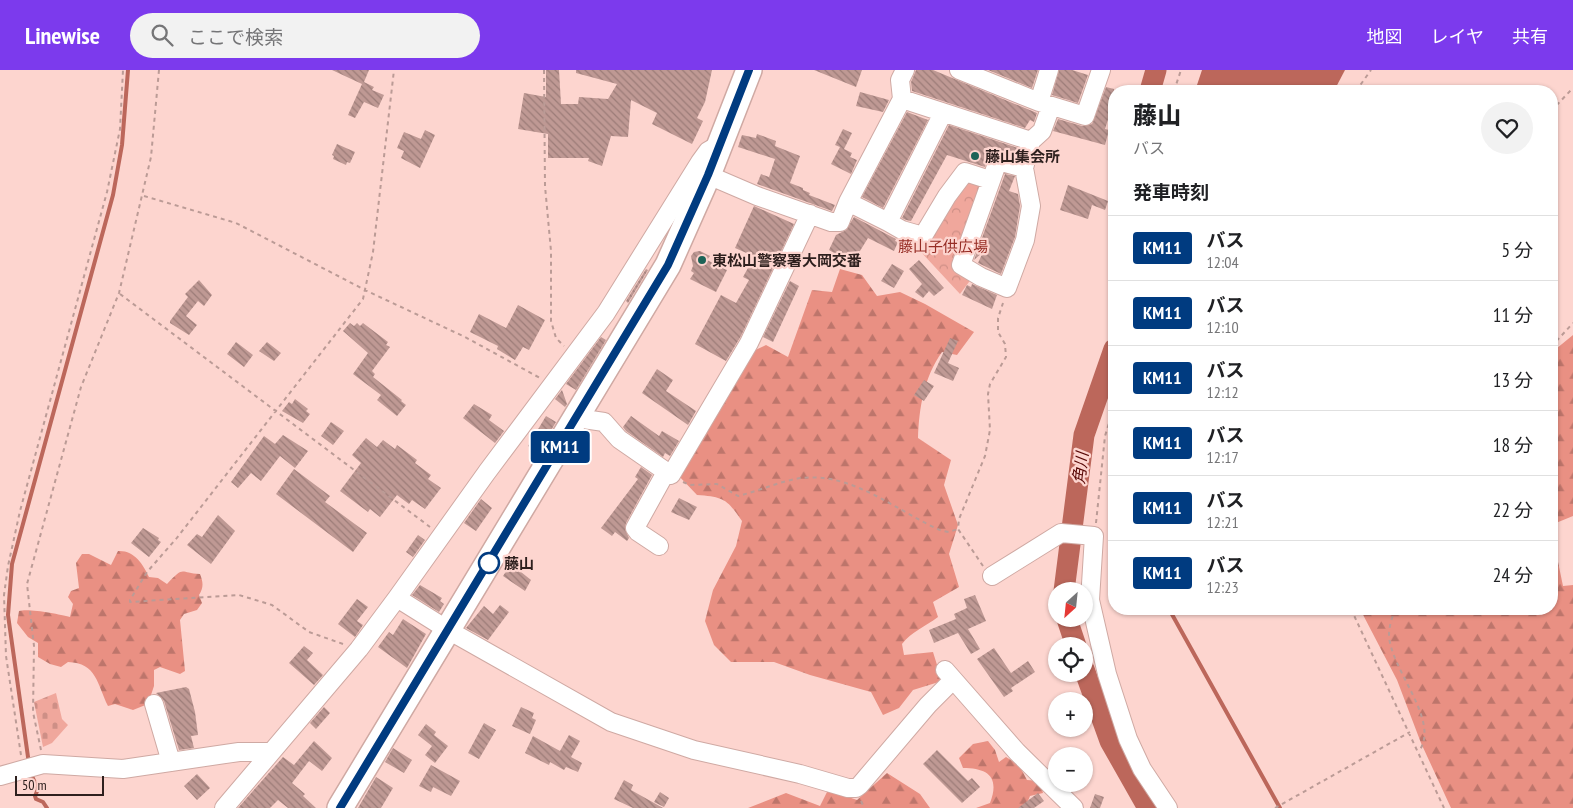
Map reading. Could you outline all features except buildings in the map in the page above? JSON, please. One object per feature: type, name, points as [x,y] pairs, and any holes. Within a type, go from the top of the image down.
[{"type":"highway","points":[[340,808],[668,265],[708,175],[748,70]]},
{"type":"street","points":[[708,175],[757,196],[831,222],[840,222],[848,202],[902,99],[900,80],[906,70]]},
{"type":"street","points":[[959,70],[1002,78],[1045,104],[1085,116],[1101,70]]},
{"type":"street","points":[[1024,168],[998,161],[961,265],[981,277],[1007,288],[1025,240],[1031,206],[1024,168],[1031,141],[1042,130],[1049,70]]},
{"type":"street","points":[[902,99],[1031,141]]},
{"type":"street","points":[[888,222],[943,113]]},
{"type":"street","points":[[224,808],[359,649],[398,598],[617,297],[700,162],[708,151],[720,145]]},
{"type":"street","points":[[848,202],[902,230],[923,236],[946,196],[966,172],[990,180]]},
{"type":"street","points":[[659,546],[635,528],[749,343],[810,214]]},
{"type":"street","points":[[577,418],[604,422],[619,439],[669,473]]},
{"type":"street","points":[[992,576],[1062,533],[1094,536],[1090,600],[1107,674],[1128,739],[1142,769],[1168,808]]},
{"type":"street","points":[[398,598],[448,630],[611,722],[694,750],[800,774],[848,788],[856,788],[860,785],[928,705],[949,675],[1017,752],[1074,808]]},
{"type":"street","points":[[154,704],[171,762]]},
{"type":"street","points":[[0,776],[22,768],[44,764],[123,769],[239,752],[271,752]]},
{"type":"path","points":[[22,768],[6,656],[4,594],[8,566],[20,512],[107,192],[120,129],[123,70]]},
{"type":"path","points":[[44,764],[33,712],[34,646],[27,584],[82,388],[119,294],[144,196],[151,157],[159,70]]},
{"type":"path","points":[[359,649],[310,632],[272,605],[239,595],[130,602],[147,572],[176,539],[276,412],[358,306],[366,291],[394,70]]},
{"type":"path","points":[[544,70],[545,186],[551,251],[550,321],[556,338],[576,354]]},
{"type":"path","points":[[1176,85],[1181,70]]},
{"type":"path","points":[[1360,85],[1371,70]]},
{"type":"path","points":[[1558,104],[1573,88]]},
{"type":"path","points":[[144,196],[236,223],[366,291],[465,337],[553,386]]},
{"type":"path","points":[[992,576],[987,572],[970,543],[958,529],[958,519],[985,456],[990,430],[988,394],[990,384],[1006,357],[1006,344],[998,332],[998,318],[1007,288]]},
{"type":"path","points":[[119,294],[442,535]]},
{"type":"path","points":[[1558,339],[1573,322]]},
{"type":"path","points":[[1094,536],[1105,436],[1108,426]]},
{"type":"path","points":[[669,473],[690,485],[716,484],[738,496],[801,478],[824,477],[859,487],[942,531],[949,532],[958,529]]},
{"type":"path","points":[[1354,615],[1444,808]]},
{"type":"path","points":[[1394,615],[1389,634],[1393,654],[1414,698],[1426,738],[1419,751]]},
{"type":"path","points":[[1275,808],[1410,732]]},
{"type":"green space","name":"藤山子供広場","points":[[965,175],[983,182],[956,265],[972,278],[960,294],[907,237]]},
{"type":"green space","points":[[840,269],[862,275],[877,296],[900,292],[974,332],[957,355],[942,352],[931,372],[921,404],[918,438],[951,460],[944,485],[958,525],[949,554],[959,587],[933,602],[938,617],[914,632],[902,644],[904,655],[933,652],[942,681],[913,690],[899,708],[883,715],[871,692],[810,675],[774,662],[731,662],[714,645],[705,621],[713,590],[736,546],[742,521],[724,500],[697,495],[677,474],[749,353],[766,345],[788,357],[812,290],[832,292]]},
{"type":"green space","points":[[1573,335],[1573,516],[1558,522],[1558,347]]},
{"type":"green space","points":[[118,551],[124,551],[133,555],[144,567],[149,577],[158,578],[167,584],[182,571],[200,574],[202,582],[202,589],[199,595],[202,603],[197,610],[184,614],[180,620],[185,671],[180,674],[160,667],[154,670],[154,686],[148,704],[133,710],[115,704],[108,706],[95,676],[85,666],[68,662],[61,667],[50,664],[38,657],[38,643],[28,637],[17,623],[19,611],[23,610],[70,617],[73,604],[68,597],[71,591],[79,588],[76,563],[82,554],[89,554],[111,565]]},
{"type":"green space","points":[[1558,562],[1563,586],[1573,585],[1573,808],[1451,808],[1421,743],[1397,680],[1363,615],[1558,615]]},
{"type":"green space","points":[[56,693],[62,719],[68,725],[52,743],[43,747],[34,702]]},
{"type":"green space","points":[[988,741],[995,750],[999,762],[1006,757],[1019,765],[1027,780],[1040,781],[1043,793],[1030,796],[1025,808],[976,808],[990,803],[994,787],[992,780],[985,772],[972,768],[963,768],[959,758],[973,744]]},
{"type":"green space","points":[[887,773],[920,794],[930,808],[748,808],[786,793],[820,806],[828,790],[857,800]]},
{"type":"shaded area","points":[[1202,70],[1345,70],[1337,85],[1197,85]]},
{"type":"waterway","points":[[29,764],[8,615],[12,564],[113,195],[122,145],[128,70]]},
{"type":"waterway","name":"角川","points":[[1152,85],[1156,70]]},
{"type":"waterway","name":"角川","points":[[1065,582],[1084,435],[1108,366]]},
{"type":"waterway","points":[[1172,615],[1280,808]]},
{"type":"waterway","name":"角川","points":[[1070,628],[1073,637]]},
{"type":"waterway","name":"角川","points":[[1089,682],[1110,741],[1148,808]]},
{"type":"waterway","points":[[31,774],[38,789],[35,796],[36,799],[43,802],[47,808]]},
{"type":"bus line","name":"KM11","points":[[340,808],[668,265],[684,234],[749,70]]},
{"type":"place","name":"藤山集会所","points":[[975,156]]},
{"type":"place","name":"東松山警察署大岡交番","points":[[702,260]]},
{"type":"place","name":"藤山","points":[[489,563]]}]
